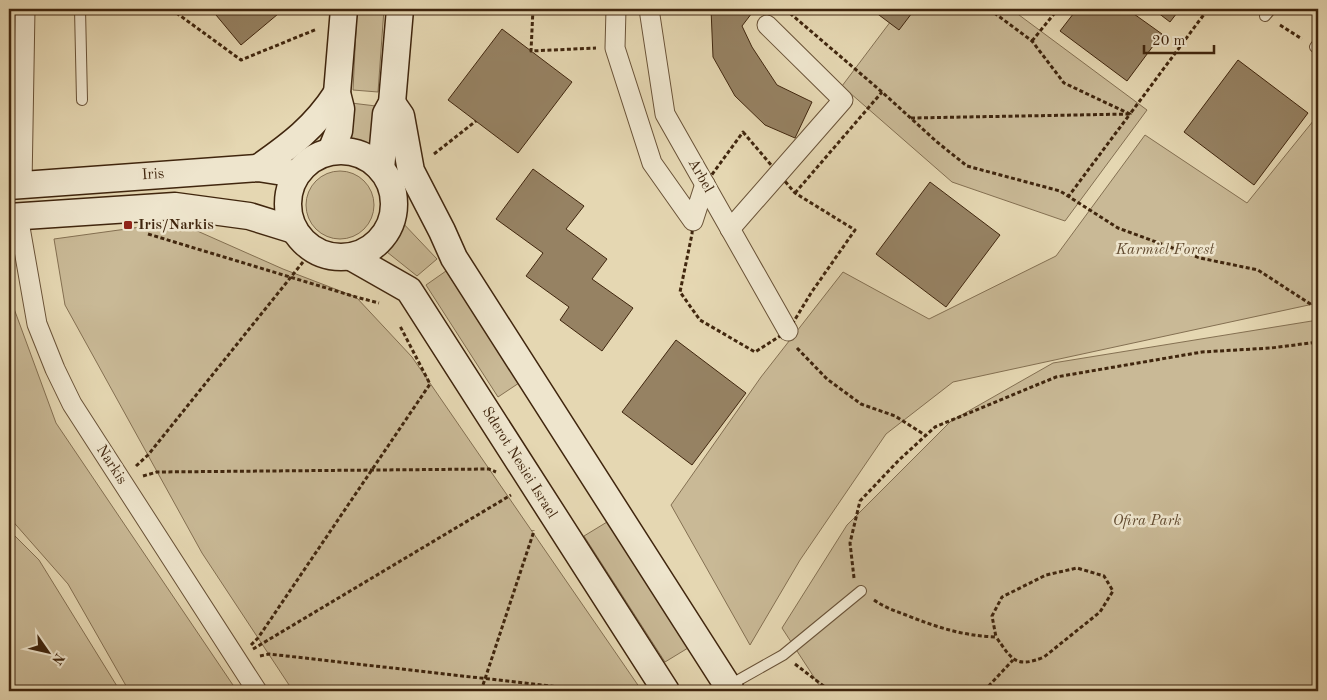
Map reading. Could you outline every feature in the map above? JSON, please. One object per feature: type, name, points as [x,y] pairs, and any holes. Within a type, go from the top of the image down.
[{"type":"main road","points":[[381,169],[386,114],[392,103],[400,9]]},
{"type":"main road","points":[[331,152],[339,131],[340,109],[337,93],[343,14]]},
{"type":"main road","points":[[258,168],[310,129],[337,93]]},
{"type":"main road","points":[[392,103],[401,116],[411,171],[454,258],[730,688]]},
{"type":"main road","points":[[344,150],[371,160],[381,169],[389,180],[393,194],[394,211],[389,227],[380,241],[366,251],[351,257],[334,258],[318,253],[304,244],[294,230],[288,215],[287,201],[290,187],[296,174],[305,164],[317,156],[344,150]]},
{"type":"main road","name":"Iris","points":[[15,185],[258,168],[296,174]]},
{"type":"main road","points":[[393,194],[454,258]]},
{"type":"main road","points":[[13,217],[175,206],[249,216],[294,230]]},
{"type":"main road","name":"Sderot Nesiei Israel","points":[[351,257],[410,290],[532,484],[666,691]]},
{"type":"street","points":[[15,185],[25,9]]},
{"type":"street","points":[[616,9],[615,48],[652,163],[693,221],[705,184]]},
{"type":"street","name":"Arbel","points":[[648,9],[665,114],[790,337]]},
{"type":"street","points":[[730,229],[843,100],[767,25]]},
{"type":"street","name":"Narkis","points":[[13,217],[37,324],[55,369],[72,404],[257,691]]},
{"type":"lane","points":[[80,9],[82,100]]},
{"type":"lane","points":[[730,688],[783,655],[861,591]]},
{"type":"path","points":[[171,9],[241,60],[343,14]]},
{"type":"path","points":[[533,9],[531,51],[615,48]]},
{"type":"path","points":[[785,9],[967,166],[1060,191],[1118,228],[1200,258],[1258,270],[1318,309]]},
{"type":"path","points":[[989,9],[1032,42],[1064,82],[1130,114]]},
{"type":"path","points":[[1032,42],[1058,9]]},
{"type":"path","points":[[1068,197],[1208,9]]},
{"type":"path","points":[[1268,12],[1317,45]]},
{"type":"path","points":[[795,193],[882,92]]},
{"type":"path","points":[[910,118],[1130,114]]},
{"type":"path","points":[[432,154],[476,121]]},
{"type":"path","points":[[141,232],[356,298],[381,303]]},
{"type":"path","points":[[121,480],[148,455],[303,262]]},
{"type":"path","points":[[237,659],[258,638],[430,384],[398,323]]},
{"type":"path","points":[[790,337],[827,379],[861,404],[895,416],[925,435]]},
{"type":"path","points":[[996,637],[962,634],[936,627],[882,606],[861,591],[854,578],[850,543],[860,501],[925,435],[935,427],[1056,377],[1202,352],[1271,348],[1318,342]]},
{"type":"path","points":[[121,480],[158,472],[489,469],[532,484]]},
{"type":"path","points":[[237,659],[532,484]]},
{"type":"path","points":[[481,691],[533,534],[533,524]]},
{"type":"path","points":[[1077,568],[1104,576],[1112,591],[1100,612],[1044,658],[1024,663],[1013,660],[996,637],[992,616],[1002,598],[1046,576],[1077,568]]},
{"type":"path","points":[[237,659],[269,654],[595,691]]},
{"type":"path","points":[[783,655],[830,691]]},
{"type":"path","points":[[984,691],[1013,660]]},
{"type":"green space","points":[[357,9],[384,9],[378,92],[353,90]]},
{"type":"green space","points":[[900,9],[1011,9],[1147,110],[1065,221],[952,182],[842,86]]},
{"type":"green space","points":[[351,103],[376,106],[375,146],[347,142]]},
{"type":"green space","name":"Karmiel Forest","points":[[1318,115],[1318,303],[953,382],[886,434],[800,560],[750,645],[671,505],[761,377],[843,272],[929,319],[1056,256],[1145,135],[1247,203]]},
{"type":"green space","points":[[333,171],[347,171],[359,176],[369,186],[374,198],[374,212],[369,224],[359,234],[347,239],[333,239],[321,234],[311,224],[306,212],[306,198],[311,186],[321,176]]},
{"type":"green space","points":[[400,220],[437,259],[417,276],[382,248],[389,240]]},
{"type":"green space","points":[[177,222],[283,269],[356,297],[412,357],[642,691],[293,691],[202,553],[65,305],[54,239]]},
{"type":"green space","points":[[446,271],[519,383],[498,397],[426,285]]},
{"type":"green space","points":[[9,295],[56,423],[237,691],[129,691],[68,584],[9,517]]},
{"type":"green space","name":"Ofira Park","points":[[1318,320],[1318,691],[823,691],[782,628],[847,525],[951,421],[1053,363]]},
{"type":"green space","points":[[607,522],[688,648],[665,662],[584,536]]},
{"type":"green space","points":[[9,530],[39,560],[120,691],[9,691]]},
{"type":"building","points":[[211,9],[284,9],[241,45]]},
{"type":"building","points":[[711,9],[755,9],[742,26],[752,47],[777,85],[812,102],[795,138],[765,125],[735,96],[713,57]]},
{"type":"building","points":[[871,9],[915,9],[899,30]]},
{"type":"building","points":[[1077,9],[1127,9],[1162,34],[1127,81],[1060,31]]},
{"type":"building","points":[[1153,9],[1180,9],[1170,22]]},
{"type":"building","points":[[502,29],[572,82],[518,153],[448,100]]},
{"type":"building","points":[[1238,60],[1308,113],[1254,185],[1184,132]]},
{"type":"building","points":[[533,169],[584,206],[566,229],[607,259],[592,279],[633,308],[602,351],[560,320],[569,307],[526,276],[543,253],[496,219]]},
{"type":"building","points":[[930,182],[1000,235],[946,307],[876,254]]},
{"type":"building","points":[[676,340],[746,393],[692,465],[622,412]]},
{"type":"place","name":"Iris/Narkis","points":[[128,225]]}]
